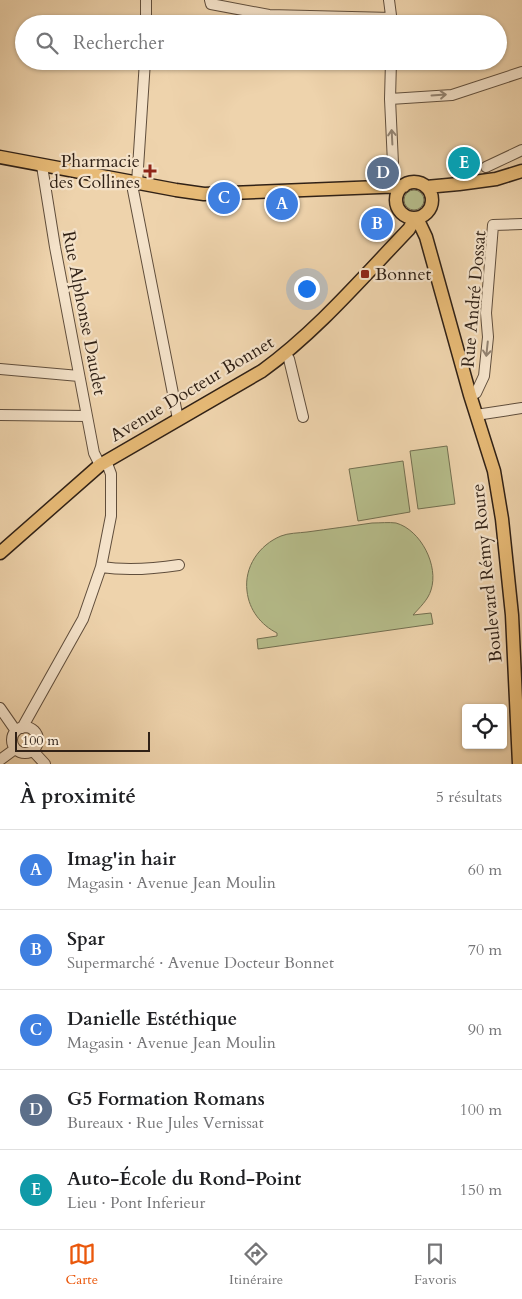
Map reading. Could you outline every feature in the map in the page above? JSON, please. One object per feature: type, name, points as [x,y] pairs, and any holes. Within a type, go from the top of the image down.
[{"type":"main road","points":[[0,157],[176,190],[213,194],[395,188],[415,182],[426,187],[496,179],[522,171]]},
{"type":"main road","points":[[395,188],[397,205],[402,213],[416,218],[446,190],[459,184]]},
{"type":"main road","points":[[426,187],[429,190],[430,206]]},
{"type":"main road","name":"Boulevard Rémy Roure","points":[[427,241],[430,206]]},
{"type":"main road","points":[[402,213],[403,229],[400,239],[427,241]]},
{"type":"main road","name":"Avenue Docteur Bonnet","points":[[0,553],[103,463],[262,371],[286,354],[326,316],[400,239],[416,218]]},
{"type":"main road","name":"Boulevard Rémy Roure","points":[[416,218],[427,241],[470,395],[494,471],[502,519],[512,615],[519,764]]},
{"type":"street","points":[[146,0],[146,15]]},
{"type":"street","points":[[389,0],[391,15]]},
{"type":"street","points":[[210,2],[269,15]]},
{"type":"street","points":[[144,70],[133,190],[178,419]]},
{"type":"street","points":[[391,70],[390,99],[395,188]]},
{"type":"street","points":[[390,99],[452,95],[522,72]]},
{"type":"street","points":[[486,167],[522,150]]},
{"type":"street","name":"Rue Alphonse Daudet","points":[[19,730],[82,619],[101,567],[111,516],[110,474],[94,453],[55,247],[42,166]]},
{"type":"street","name":"Rue André Dossat","points":[[470,395],[476,393],[484,376],[488,337],[486,313],[493,225],[522,224]]},
{"type":"street","points":[[286,354],[289,359],[303,418]]},
{"type":"street","points":[[0,369],[80,376]]},
{"type":"street","points":[[476,415],[522,408]]},
{"type":"street","points":[[0,415],[87,416]]},
{"type":"street","points":[[101,567],[139,569],[179,565]]},
{"type":"street","points":[[34,731],[34,715],[38,699]]},
{"type":"street","points":[[0,708],[19,730]]},
{"type":"street","points":[[28,728],[34,731],[37,735],[38,744],[33,751],[24,753],[15,748],[13,738],[19,730],[28,728]]},
{"type":"street","points":[[0,758],[15,748]]},
{"type":"street","points":[[33,751],[45,764]]},
{"type":"green space","points":[[414,190],[421,193],[424,200],[421,207],[414,210],[407,207],[404,200],[407,193]]},
{"type":"green space","points":[[447,446],[455,504],[418,509],[410,451]]},
{"type":"green space","points":[[403,461],[410,512],[358,521],[349,469]]},
{"type":"green space","points":[[372,523],[396,523],[405,527],[413,533],[426,550],[430,560],[433,581],[430,594],[413,615],[431,613],[433,624],[258,649],[257,639],[277,636],[277,633],[266,626],[253,611],[248,598],[248,574],[251,565],[260,551],[273,540],[284,535]]},
{"type":"place","name":"Auto-École du Rond-Point","points":[[464,163]]},
{"type":"place","name":"Pharmacie des Collines","points":[[150,171]]},
{"type":"place","name":"G5 Formation Romans","points":[[383,173]]},
{"type":"place","name":"Danielle Estéthique","points":[[224,198]]},
{"type":"place","name":"Imag'in hair","points":[[282,204]]},
{"type":"place","name":"Spar","points":[[377,224]]},
{"type":"place","name":"Bonnet","points":[[365,274]]}]
